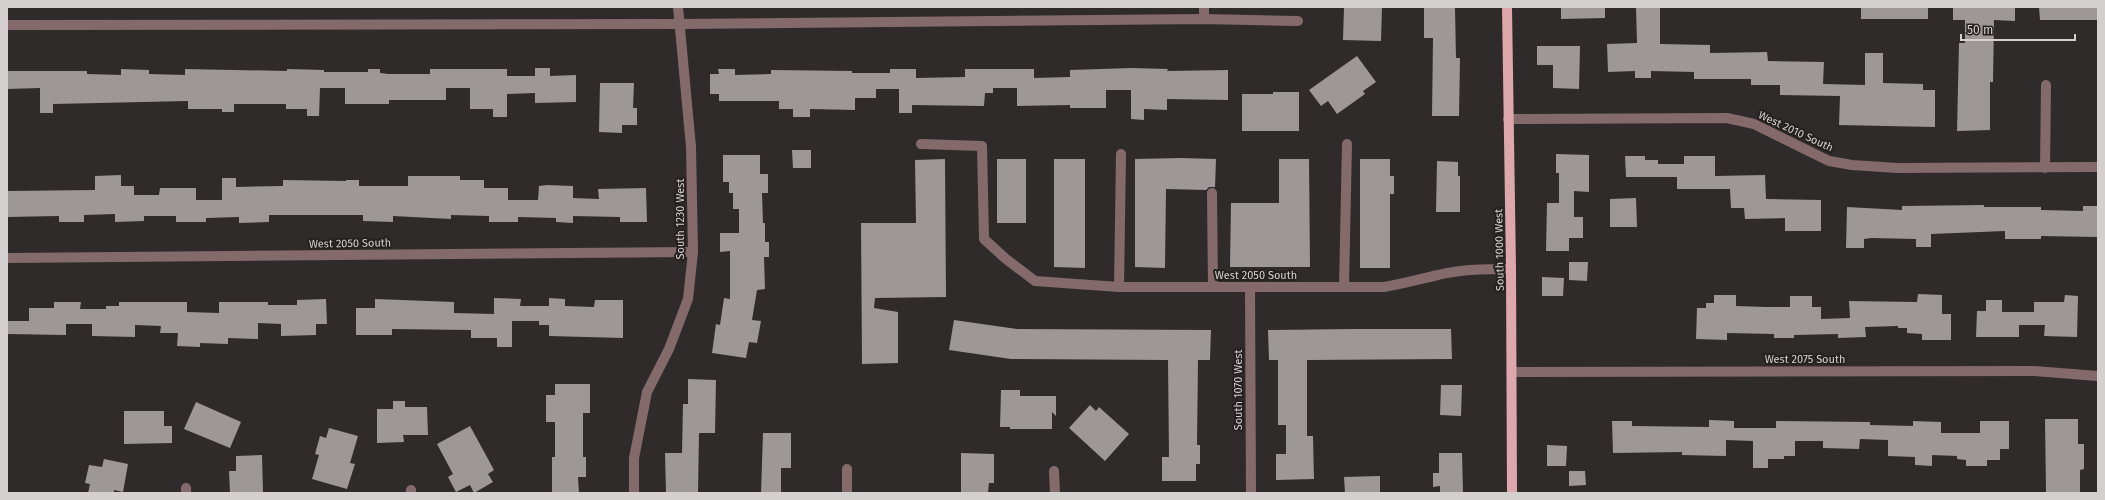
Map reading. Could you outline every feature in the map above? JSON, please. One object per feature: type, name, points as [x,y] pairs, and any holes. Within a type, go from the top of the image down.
[{"type":"main road","name":"South 1000 West","points":[[1507,7],[1512,269],[1512,493]]},
{"type":"street","name":"South 1230 West","points":[[634,493],[634,458],[647,392],[669,349],[688,299],[693,252],[691,147],[678,7]]},
{"type":"street","points":[[1204,7],[1204,19]]},
{"type":"street","points":[[7,25],[679,24],[1204,19],[1298,22]]},
{"type":"street","points":[[2045,168],[2046,85]]},
{"type":"street","name":"West 2010 South","points":[[1508,119],[1727,118],[1754,124],[1828,161],[1852,166],[1897,168],[2098,167]]},
{"type":"street","name":"West 2050 South","points":[[921,144],[982,146],[984,239],[1006,259],[1035,281],[1120,287],[1384,287],[1409,284],[1439,274],[1475,269],[1512,269]]},
{"type":"street","points":[[1344,287],[1347,144]]},
{"type":"street","points":[[1120,287],[1121,154]]},
{"type":"street","points":[[1212,193],[1213,287]]},
{"type":"street","name":"West 2050 South","points":[[7,258],[693,252]]},
{"type":"street","name":"South 1070 West","points":[[1250,287],[1251,493]]},
{"type":"street","name":"West 2075 South","points":[[1512,372],[2034,371],[2098,376]]},
{"type":"street","points":[[847,469],[847,493]]},
{"type":"street","points":[[1054,471],[1054,493]]},
{"type":"building","points":[[1344,7],[1382,7],[1381,41],[1343,40]]},
{"type":"building","points":[[1561,7],[1605,7],[1605,18],[1561,19]]},
{"type":"building","points":[[1636,7],[1660,7],[1660,44],[1710,45],[1710,53],[1767,52],[1768,61],[1824,62],[1823,84],[1865,85],[1865,53],[1883,53],[1883,83],[1923,84],[1923,90],[1935,90],[1935,127],[1839,125],[1840,96],[1780,95],[1780,85],[1751,85],[1751,79],[1694,79],[1694,72],[1651,71],[1651,78],[1635,78],[1635,71],[1608,72],[1607,44],[1637,43]]},
{"type":"building","points":[[1861,7],[1928,7],[1928,19],[1861,19]]},
{"type":"building","points":[[1953,7],[2015,7],[2015,21],[1994,20],[1993,82],[1990,82],[1990,130],[1957,131],[1959,43],[1965,43],[1965,20],[1953,20]]},
{"type":"building","points":[[2039,7],[2098,7],[2098,20],[2040,20]]},
{"type":"building","points":[[1424,8],[1455,8],[1456,58],[1460,58],[1459,116],[1432,116],[1433,38],[1424,38]]},
{"type":"building","points":[[1537,46],[1580,46],[1579,89],[1553,88],[1553,65],[1537,65]]},
{"type":"building","points":[[1357,56],[1376,82],[1363,91],[1365,94],[1337,114],[1328,101],[1321,106],[1309,90]]},
{"type":"building","points":[[535,68],[550,68],[550,76],[576,75],[576,102],[535,103],[535,93],[507,94],[507,117],[493,117],[493,109],[470,109],[470,88],[446,88],[446,100],[389,100],[389,104],[345,104],[345,88],[320,88],[319,116],[307,116],[307,109],[286,109],[286,104],[234,104],[234,112],[222,112],[222,109],[188,109],[188,101],[53,104],[53,113],[40,113],[40,88],[7,89],[7,71],[87,71],[87,74],[121,75],[121,69],[149,70],[149,74],[185,75],[185,69],[287,71],[287,69],[324,70],[324,72],[368,72],[368,69],[380,69],[380,73],[389,74],[430,74],[430,69],[507,69],[507,76],[535,76]]},
{"type":"building","points":[[1131,68],[1168,69],[1167,71],[1228,70],[1228,100],[1167,99],[1167,110],[1144,109],[1144,120],[1131,119],[1131,90],[1106,90],[1106,108],[1070,108],[1070,105],[1017,106],[1017,88],[993,88],[993,93],[985,93],[984,106],[912,105],[912,113],[899,113],[899,89],[876,89],[876,98],[855,98],[855,110],[810,109],[810,117],[793,117],[793,109],[779,109],[779,101],[719,101],[719,94],[710,94],[710,74],[719,74],[718,69],[735,69],[735,75],[771,74],[771,70],[890,73],[890,69],[916,69],[916,78],[965,77],[965,69],[1034,69],[1034,78],[1070,77],[1070,70]]},
{"type":"building","points":[[600,83],[634,83],[633,108],[637,108],[637,125],[622,125],[622,133],[599,132]]},
{"type":"building","points":[[1273,92],[1299,92],[1299,131],[1242,131],[1242,94],[1273,94]]},
{"type":"building","points":[[792,150],[811,150],[811,168],[793,168]]},
{"type":"building","points":[[1556,154],[1589,155],[1589,192],[1574,191],[1574,217],[1583,217],[1583,238],[1569,238],[1569,251],[1546,251],[1547,203],[1559,203],[1559,173],[1556,173]]},
{"type":"building","points":[[723,155],[760,155],[760,174],[768,174],[768,193],[762,193],[765,242],[769,242],[769,257],[764,257],[765,289],[757,290],[752,320],[761,321],[757,343],[749,342],[746,358],[712,353],[716,324],[720,325],[724,298],[730,299],[730,251],[720,252],[720,233],[739,233],[739,209],[733,209],[733,193],[729,193],[729,182],[723,182]]},
{"type":"building","points":[[1625,156],[1645,156],[1645,160],[1658,160],[1658,164],[1684,164],[1684,156],[1715,156],[1715,176],[1765,175],[1766,199],[1821,200],[1821,231],[1785,231],[1785,218],[1745,219],[1744,208],[1731,208],[1730,189],[1677,189],[1677,177],[1626,177]]},
{"type":"building","points":[[945,159],[946,297],[875,298],[874,308],[898,312],[898,363],[862,364],[861,223],[916,223],[915,160]]},
{"type":"building","points":[[997,159],[1026,159],[1026,223],[997,223]]},
{"type":"building","points":[[1054,159],[1085,159],[1085,268],[1054,267]]},
{"type":"building","points":[[1135,159],[1216,159],[1215,187],[1209,187],[1206,190],[1166,189],[1165,268],[1135,267]]},
{"type":"building","points":[[1279,159],[1309,159],[1310,267],[1230,267],[1231,203],[1279,203]]},
{"type":"building","points":[[1360,159],[1390,159],[1390,176],[1394,176],[1394,194],[1390,194],[1390,268],[1360,268]]},
{"type":"building","points":[[1437,161],[1458,162],[1458,176],[1460,176],[1460,212],[1436,212]]},
{"type":"building","points":[[121,175],[121,186],[134,186],[134,195],[159,195],[160,188],[196,188],[196,200],[222,200],[222,178],[236,178],[236,187],[283,186],[283,180],[359,180],[359,186],[408,186],[408,176],[460,176],[460,180],[484,180],[484,188],[508,188],[508,200],[538,200],[539,186],[547,185],[573,186],[573,198],[599,199],[598,189],[646,188],[647,222],[620,222],[620,217],[573,216],[573,223],[556,222],[556,218],[518,217],[518,222],[489,222],[489,216],[451,215],[451,219],[393,216],[393,222],[363,221],[363,215],[269,215],[269,222],[239,223],[239,217],[206,218],[206,222],[176,222],[176,216],[144,216],[144,221],[115,222],[115,214],[84,215],[84,222],[59,222],[59,216],[7,217],[7,191],[95,190],[95,176]]},
{"type":"building","points":[[1636,198],[1637,227],[1610,227],[1610,199]]},
{"type":"building","points":[[1984,205],[1984,207],[2041,207],[2041,210],[2083,211],[2083,206],[2098,206],[2098,237],[2041,236],[2041,239],[2005,239],[2005,231],[1931,234],[1931,247],[1916,247],[1916,239],[1872,238],[1864,239],[1864,248],[1846,248],[1847,207],[1902,210],[1902,206]]},
{"type":"building","points":[[1569,262],[1588,262],[1587,281],[1569,280]]},
{"type":"building","points":[[1542,277],[1564,278],[1563,296],[1542,296]]},
{"type":"building","points":[[1918,294],[1942,295],[1942,314],[1951,314],[1951,340],[1922,340],[1922,334],[1907,333],[1907,328],[1898,328],[1898,326],[1865,327],[1866,337],[1838,338],[1838,334],[1794,335],[1794,338],[1774,338],[1774,334],[1727,333],[1727,340],[1696,339],[1697,308],[1706,308],[1706,303],[1714,303],[1714,295],[1736,295],[1736,306],[1766,307],[1790,307],[1790,296],[1812,296],[1812,307],[1821,307],[1821,319],[1850,318],[1849,301],[1917,302]]},
{"type":"building","points":[[2065,295],[2078,296],[2077,337],[2044,336],[2045,325],[2019,325],[2019,337],[1976,337],[1977,311],[1986,311],[1986,300],[2002,300],[2002,312],[2034,312],[2034,302],[2064,302]]},
{"type":"building","points":[[494,298],[521,299],[520,306],[549,306],[549,298],[565,299],[565,306],[594,307],[595,300],[623,300],[623,338],[549,336],[549,325],[539,325],[539,321],[512,321],[512,347],[497,347],[497,338],[471,338],[471,330],[392,329],[392,335],[356,335],[356,308],[375,308],[375,299],[454,302],[454,313],[494,314]]},
{"type":"building","points":[[326,299],[327,324],[316,324],[316,335],[281,336],[281,324],[258,323],[258,339],[228,338],[228,344],[200,343],[200,347],[177,346],[178,333],[160,333],[161,326],[135,325],[135,337],[92,336],[92,324],[66,324],[66,335],[7,334],[7,321],[29,321],[29,308],[54,308],[54,302],[81,302],[80,309],[106,309],[106,306],[119,306],[119,302],[187,302],[187,312],[219,313],[219,302],[268,302],[268,305],[297,305],[297,300]]},
{"type":"building","points":[[954,320],[1017,329],[1211,330],[1210,360],[1198,360],[1197,445],[1200,445],[1200,464],[1196,464],[1196,481],[1162,481],[1162,457],[1169,457],[1168,360],[1011,359],[949,350]]},
{"type":"building","points":[[1451,329],[1452,359],[1307,360],[1307,436],[1313,436],[1314,479],[1276,480],[1276,454],[1286,454],[1286,425],[1278,425],[1278,360],[1269,360],[1268,330]]},
{"type":"building","points":[[688,379],[716,380],[715,433],[699,433],[698,493],[666,493],[665,453],[682,453],[683,404],[688,404]]},
{"type":"building","points":[[555,384],[590,384],[590,413],[583,413],[583,457],[586,457],[586,477],[578,477],[579,493],[552,493],[552,457],[555,457],[555,422],[546,422],[546,395],[555,395]]},
{"type":"building","points":[[1441,385],[1462,385],[1461,416],[1440,415]]},
{"type":"building","points":[[1001,390],[1020,390],[1020,396],[1056,396],[1056,416],[1052,412],[1052,429],[1010,429],[1010,427],[1000,427]]},
{"type":"building","points":[[393,401],[405,401],[405,407],[427,407],[428,435],[403,435],[404,442],[377,443],[377,409],[393,409]]},
{"type":"building","points":[[196,402],[241,422],[230,448],[184,429]]},
{"type":"building","points":[[1090,405],[1096,411],[1099,407],[1129,434],[1105,461],[1069,428]]},
{"type":"building","points":[[124,411],[164,411],[164,426],[172,426],[172,443],[124,444]]},
{"type":"building","points":[[2045,419],[2078,419],[2078,444],[2084,444],[2084,469],[2080,470],[2080,493],[2046,493]]},
{"type":"building","points":[[1709,420],[1734,421],[1734,428],[1776,428],[1776,421],[1870,422],[1870,425],[1913,426],[1913,421],[1941,422],[1941,433],[1980,433],[1980,421],[2009,421],[2009,449],[2000,449],[2000,460],[1987,460],[1987,466],[1966,466],[1966,460],[1957,459],[1957,456],[1932,455],[1932,466],[1915,465],[1915,457],[1888,456],[1888,440],[1860,439],[1859,449],[1823,448],[1823,441],[1795,441],[1795,456],[1784,456],[1784,459],[1768,459],[1768,468],[1753,468],[1753,441],[1726,440],[1726,456],[1682,455],[1682,452],[1613,453],[1612,421],[1632,421],[1632,426],[1709,427]]},
{"type":"building","points":[[470,426],[494,470],[488,474],[493,482],[474,493],[470,485],[456,492],[448,477],[453,474],[437,444]]},
{"type":"building","points":[[329,428],[358,436],[350,463],[355,464],[347,489],[312,479],[319,455],[315,454],[320,436],[326,438]]},
{"type":"building","points":[[763,433],[791,433],[791,468],[781,468],[781,493],[761,493]]},
{"type":"building","points":[[1547,445],[1567,446],[1566,466],[1547,466]]},
{"type":"building","points":[[961,453],[994,454],[994,483],[989,483],[988,492],[961,492]]},
{"type":"building","points":[[1439,453],[1462,453],[1463,493],[1440,493],[1440,486],[1433,487],[1433,473],[1439,473]]},
{"type":"building","points":[[262,455],[263,492],[230,493],[229,471],[236,471],[236,456]]},
{"type":"building","points":[[104,459],[128,464],[123,492],[114,490],[114,493],[88,493],[90,484],[85,483],[89,465],[102,467]]},
{"type":"building","points":[[1569,471],[1585,471],[1586,485],[1569,486]]},
{"type":"building","points":[[1380,476],[1380,493],[1345,493],[1344,477]]}]
